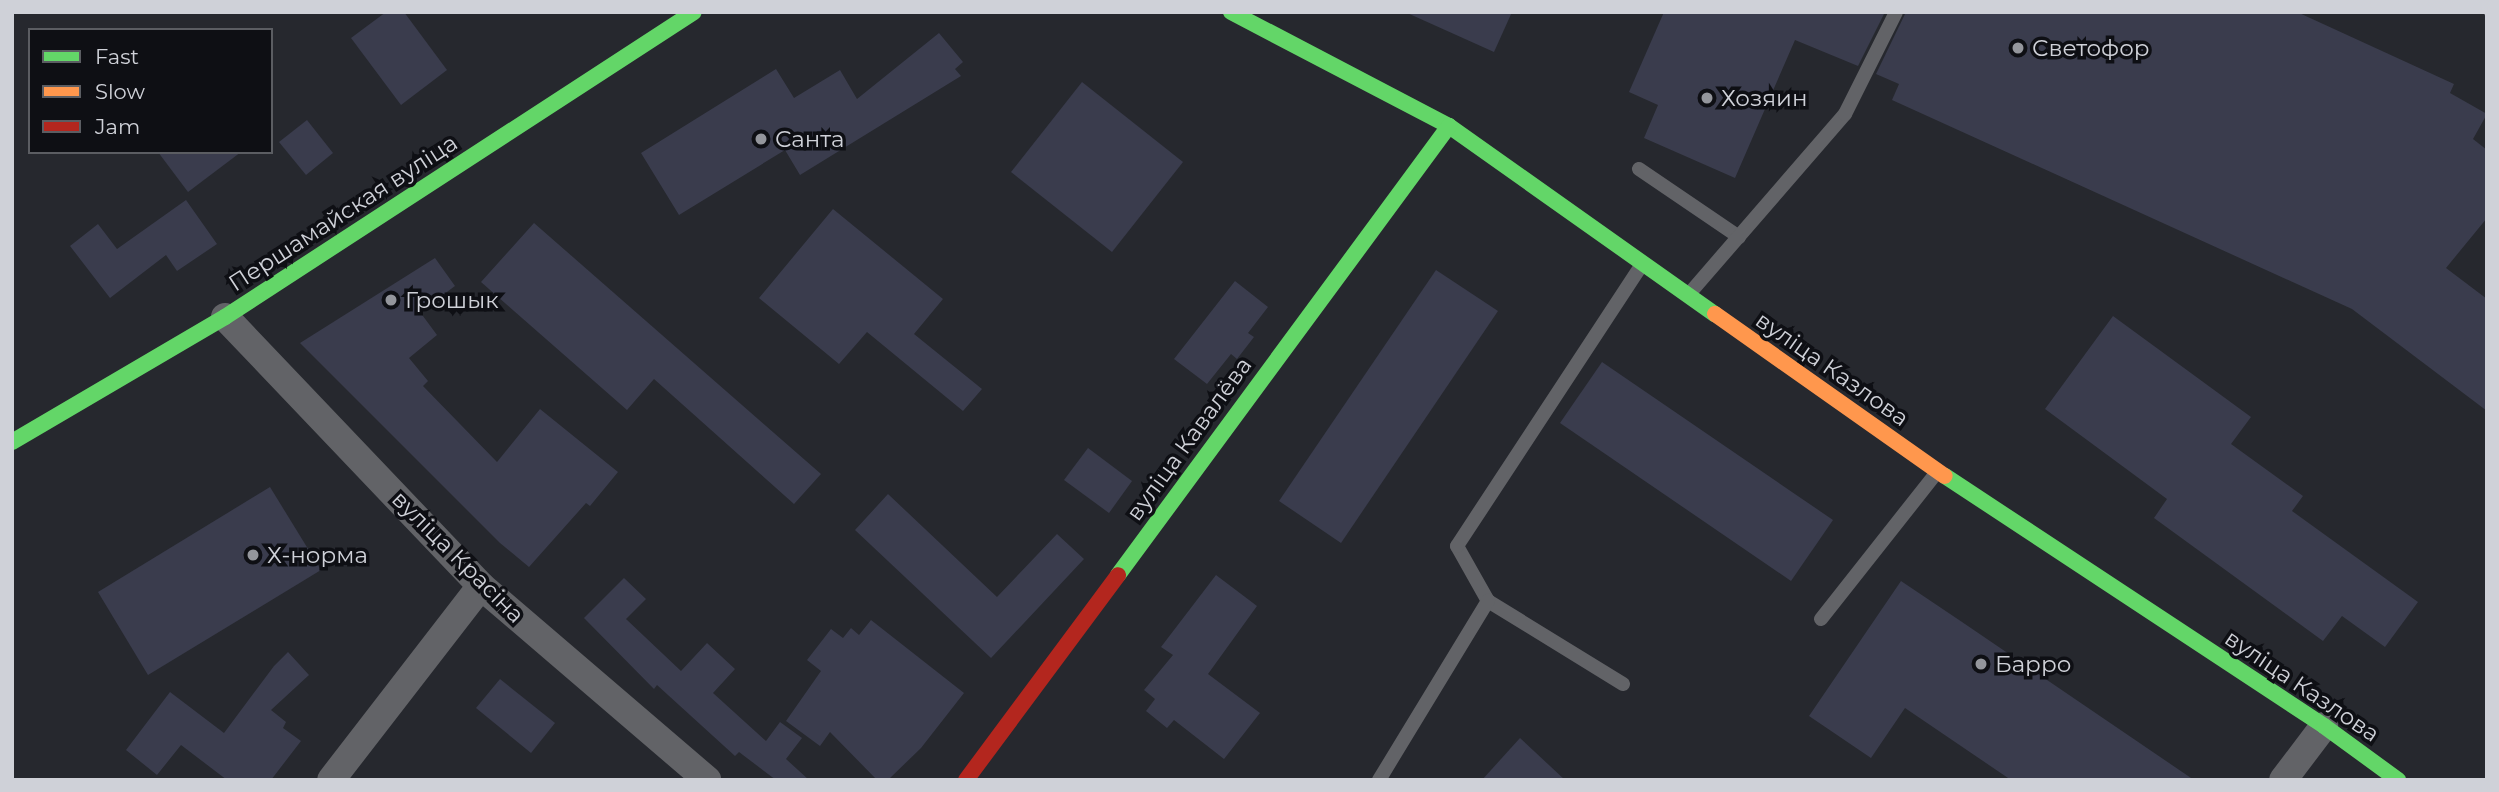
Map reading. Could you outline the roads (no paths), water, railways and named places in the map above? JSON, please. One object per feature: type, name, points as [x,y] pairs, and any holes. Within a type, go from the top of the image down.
[{"type":"main road","name":"Першамайская вуліца","points":[[12,442],[225,317],[694,12]]},
{"type":"main road","name":"вуліца Казлова","points":[[1231,12],[1449,126],[1937,471],[2324,726],[2398,780]]},
{"type":"main road","name":"вуліца Кавалёва","points":[[966,780],[1449,126]]},
{"type":"street","name":"вуліца Красіна","points":[[225,317],[481,586],[707,780]]},
{"type":"street","points":[[331,780],[481,586]]},
{"type":"street","points":[[2283,780],[2324,726]]},
{"type":"lane","points":[[1688,295],[1844,114],[1896,12]]},
{"type":"lane","points":[[1639,169],[1739,237]]},
{"type":"lane","points":[[1623,684],[1488,601],[1457,546],[1643,263]]},
{"type":"lane","points":[[1821,618],[1937,471]]},
{"type":"lane","points":[[1379,780],[1488,601]]},
{"type":"place","name":"Светофор","points":[[2018,48]]},
{"type":"place","name":"Хозяин","points":[[1707,98]]},
{"type":"place","name":"Санта","points":[[761,139]]},
{"type":"place","name":"Грошык","points":[[391,300]]},
{"type":"place","name":"Х-норма","points":[[253,555]]},
{"type":"place","name":"Барро","points":[[1981,664]]}]
